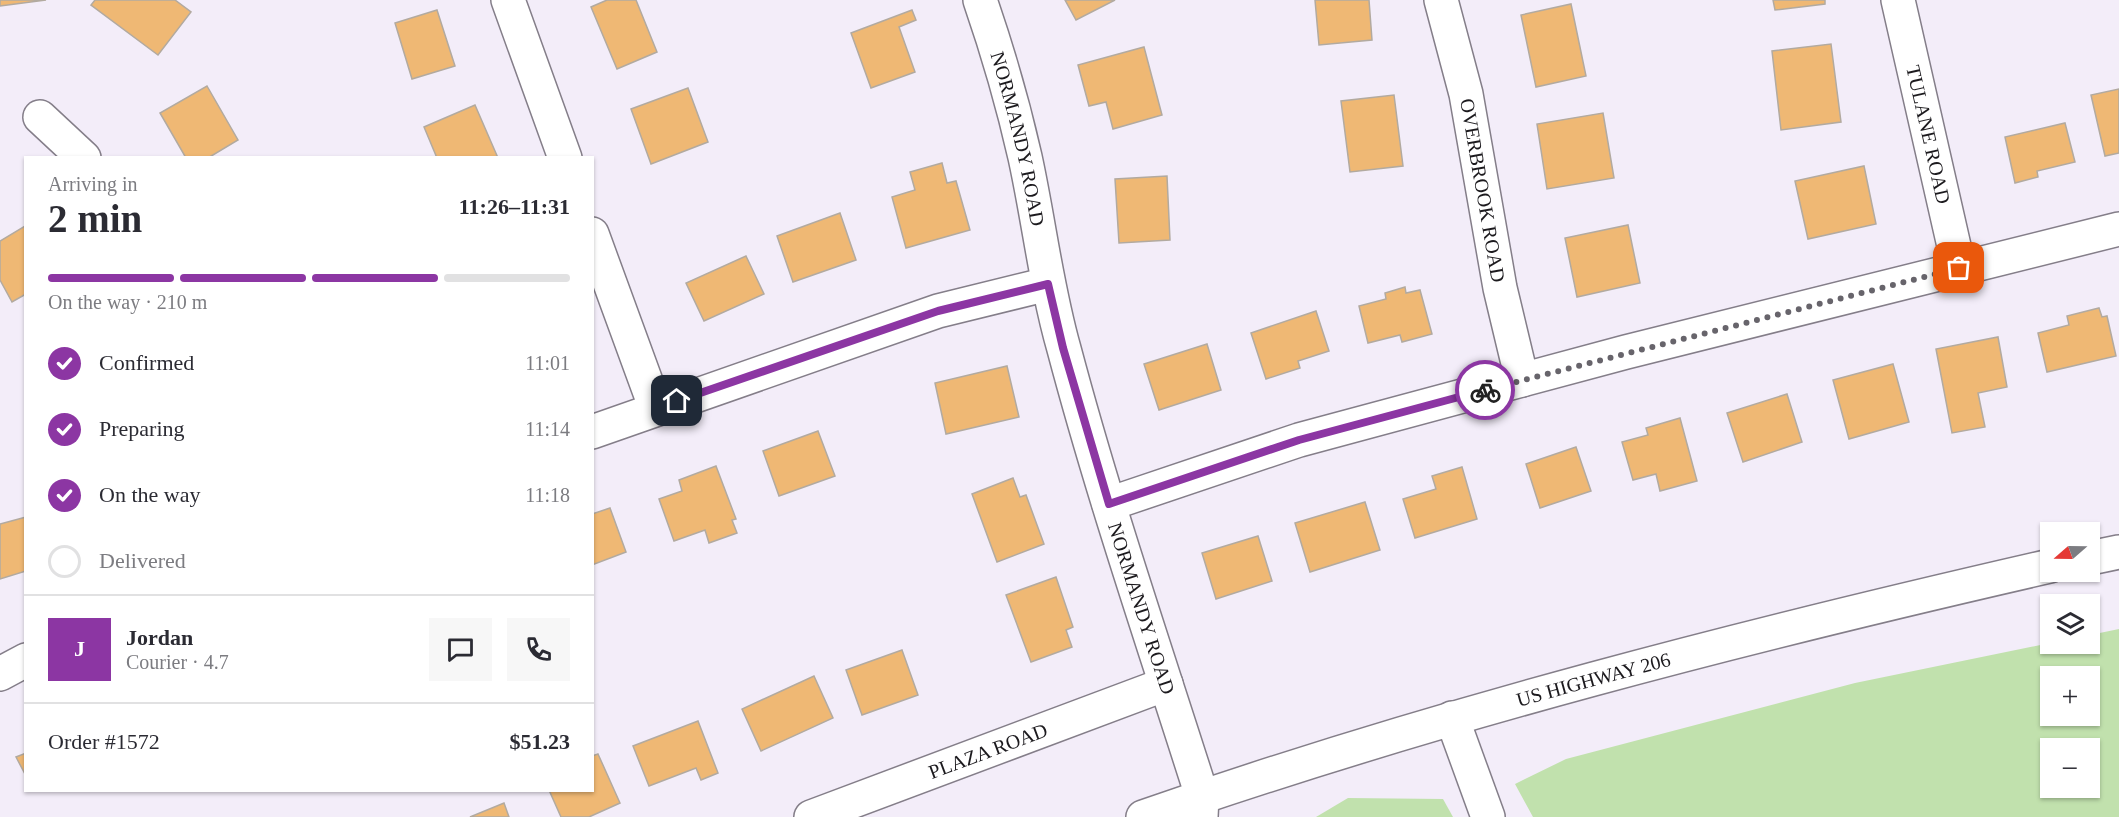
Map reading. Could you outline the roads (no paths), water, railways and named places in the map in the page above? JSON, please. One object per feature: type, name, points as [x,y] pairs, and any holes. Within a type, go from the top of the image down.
[{"type":"main road","points":[[508,0],[564,156]]},
{"type":"main road","name":"NORMANDY ROAD","points":[[981,0],[996,47],[1025,158],[1048,284],[1063,348],[1109,504],[1208,810]]},
{"type":"main road","name":"OVERBROOK ROAD","points":[[1442,0],[1467,94],[1498,276],[1522,380]]},
{"type":"main road","name":"TULANE ROAD","points":[[1898,0],[1959,268]]},
{"type":"main road","points":[[40,117],[82,156]]},
{"type":"main road","points":[[1109,504],[1299,440],[1522,380],[2119,229]]},
{"type":"main road","points":[[594,239],[656,409]]},
{"type":"main road","points":[[594,431],[938,311],[1048,284]]},
{"type":"main road","points":[[2100,556],[2119,552]]},
{"type":"main road","name":"US HIGHWAY 206","points":[[1143,817],[1208,810],[1452,718],[1691,652],[2040,568]]},
{"type":"main road","points":[[0,674],[24,661]]},
{"type":"main road","name":"PLAZA ROAD","points":[[811,817],[1166,684]]},
{"type":"main road","points":[[1452,718],[1488,817]]}]
